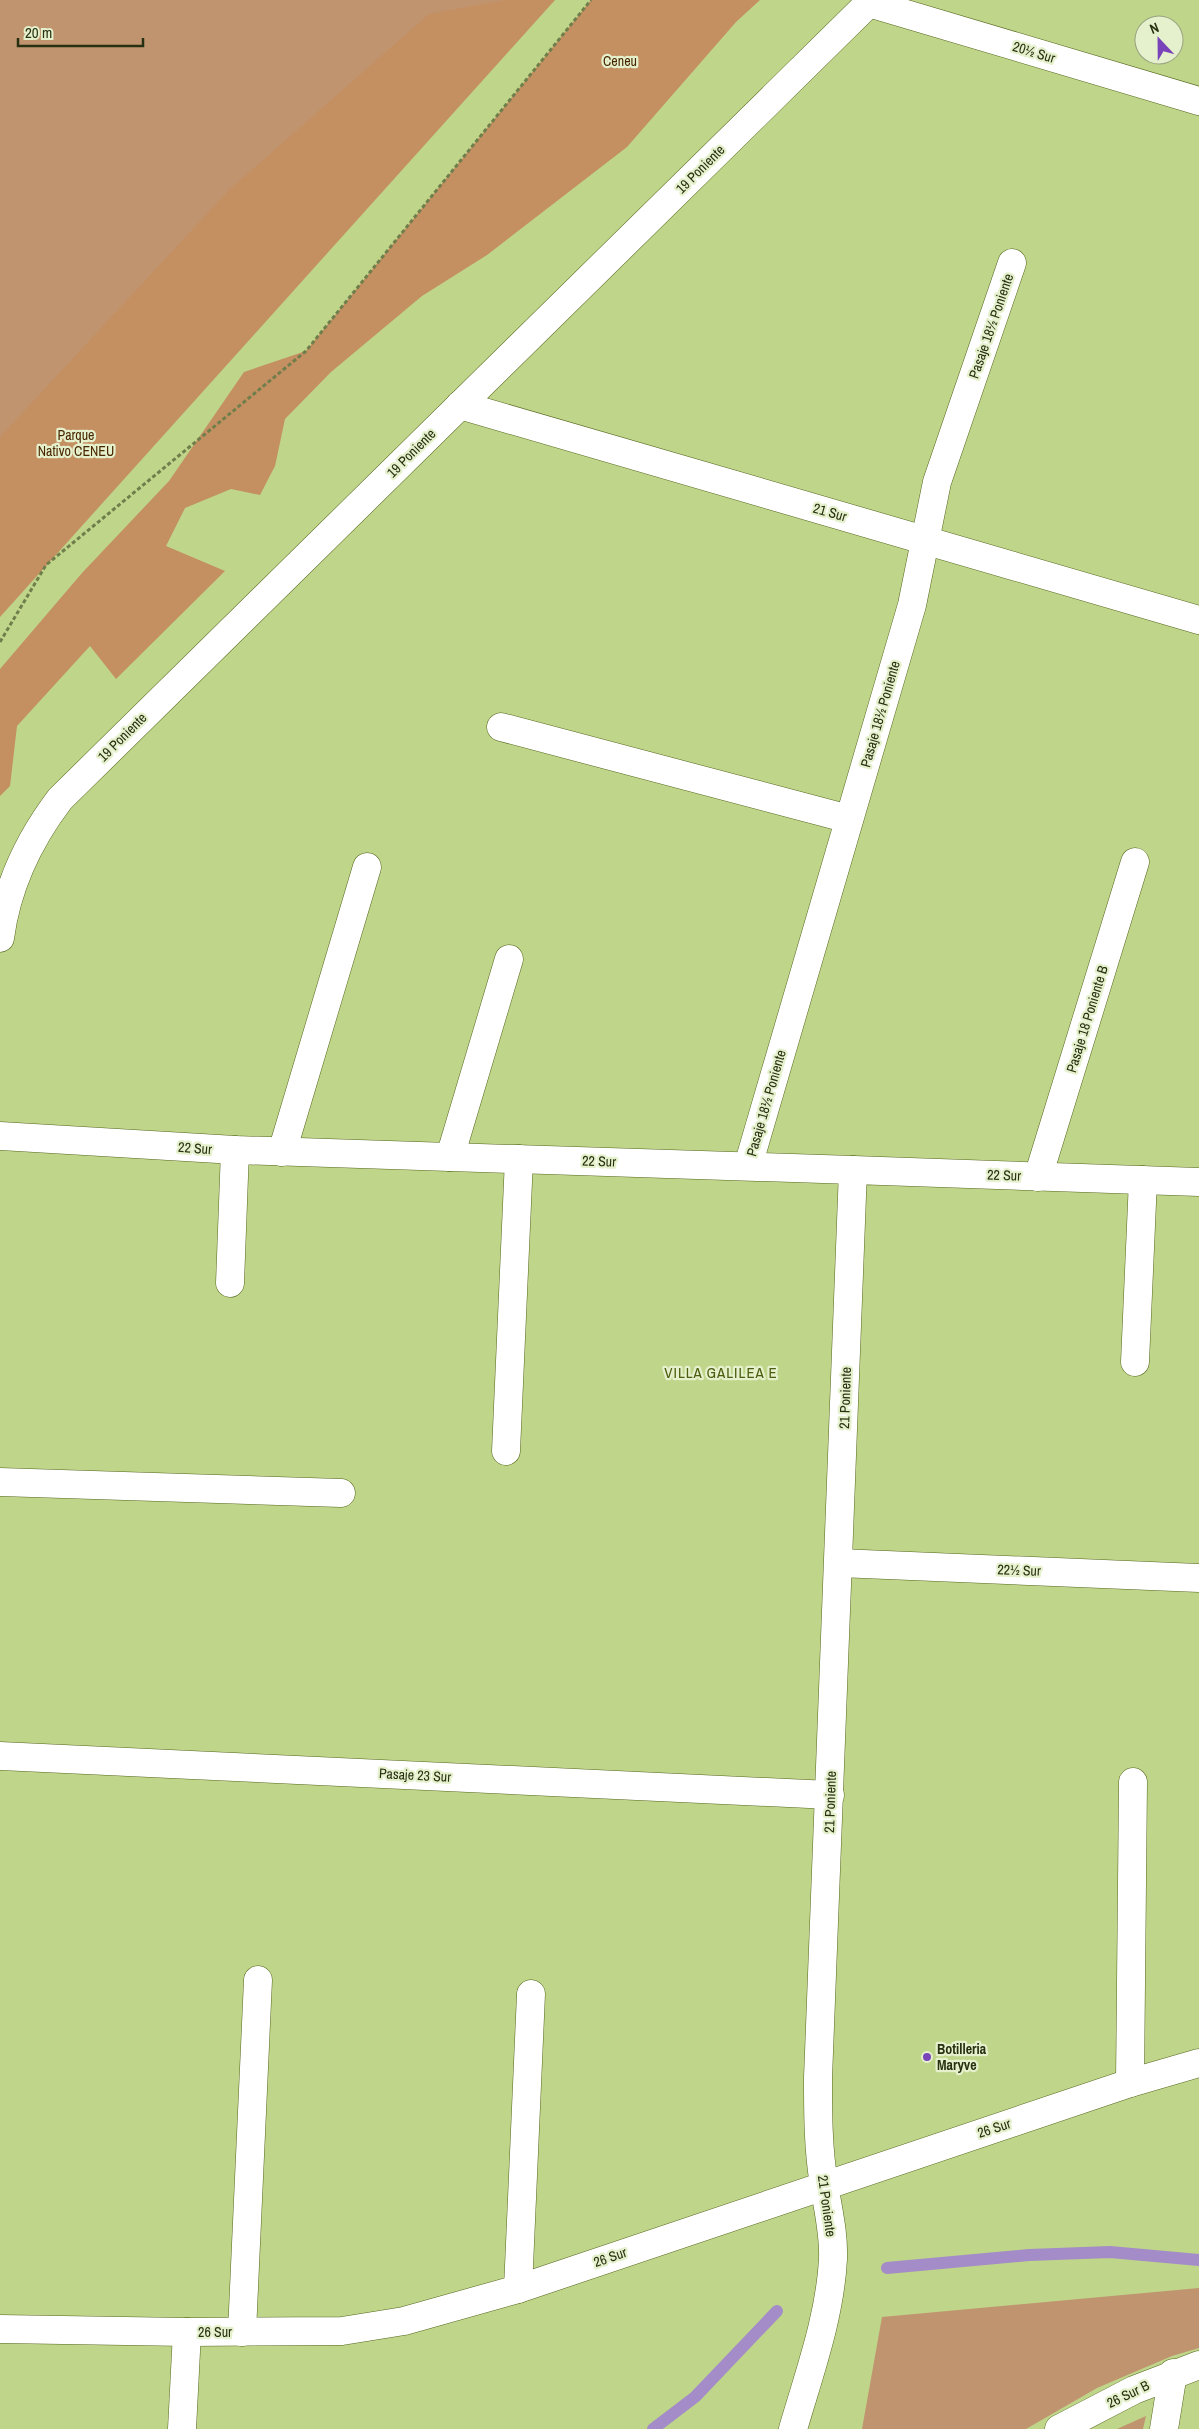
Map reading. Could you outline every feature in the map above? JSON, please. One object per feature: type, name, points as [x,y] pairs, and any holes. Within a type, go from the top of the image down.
[{"type":"street","name":"20½ Sur","points":[[871,2],[1199,101]]},
{"type":"street","name":"19 Poniente","points":[[0,938],[3,913],[14,879],[28,846],[60,799],[871,2]]},
{"type":"street","name":"Pasaje 18½ Poniente","points":[[748,1166],[912,604],[937,482],[1012,263]]},
{"type":"street","name":"21 Sur","points":[[460,405],[925,540],[1197,614]]},
{"type":"street","points":[[501,727],[849,819]]},
{"type":"street","name":"Pasaje 18 Poniente B","points":[[1038,1176],[1135,862]]},
{"type":"street","points":[[282,1152],[367,867]]},
{"type":"street","points":[[450,1157],[509,959]]},
{"type":"street","name":"22 Sur","points":[[0,1136],[282,1152],[1199,1182]]},
{"type":"street","points":[[230,1283],[236,1150]]},
{"type":"street","points":[[506,1451],[519,1159]]},
{"type":"street","name":"21 Poniente","points":[[793,2429],[830,2294],[833,2258],[832,2221],[824,2185],[818,2137],[818,2078],[853,1170]]},
{"type":"street","points":[[1135,1362],[1143,1180]]},
{"type":"street","points":[[0,1482],[342,1493]]},
{"type":"street","name":"22½ Sur","points":[[839,1563],[1199,1578]]},
{"type":"street","name":"Pasaje 23 Sur","points":[[0,1756],[830,1795]]},
{"type":"street","points":[[1130,2083],[1133,1782]]},
{"type":"street","points":[[242,2332],[258,1980]]},
{"type":"street","points":[[518,2289],[531,1994]]},
{"type":"street","name":"26 Sur","points":[[0,2329],[187,2332],[342,2331],[404,2321],[518,2289],[1130,2083],[1199,2064]]},
{"type":"street","points":[[182,2429],[187,2332]]},
{"type":"street","name":"26 Sur B","points":[[1059,2429],[1134,2390],[1199,2365]]},
{"type":"street","points":[[1164,2429],[1173,2374]]},
{"type":"path","points":[[0,642],[46,565],[306,351],[591,0]]},
{"type":"green space","points":[[0,0],[550,0],[0,553]]},
{"type":"green space","name":"Parque Nativo CENEU","points":[[505,0],[555,0],[0,617],[0,437],[230,189],[429,14]]},
{"type":"green space","name":"Ceneu","points":[[591,0],[760,0],[736,22],[627,147],[487,255],[422,296],[331,372],[285,419],[275,466],[260,495],[231,489],[185,508],[166,546],[225,571],[116,679],[90,646],[17,726],[10,786],[0,796],[0,669],[82,573],[169,481],[244,372],[306,351]]},
{"type":"green space","points":[[1199,2288],[1199,2348],[1172,2356],[1097,2388],[1026,2429],[862,2429],[882,2317]]},
{"type":"green space","points":[[1146,2416],[1143,2429],[1117,2429]]},
{"type":"waterway","points":[[887,2268],[1029,2255],[1110,2252],[1199,2260]]},
{"type":"waterway","points":[[653,2429],[695,2397],[777,2311]]},
{"type":"place","name":"Botilleria Maryve","points":[[927,2057]]},
{"type":"district","name":"VILLA GALILEA E","points":[[721,1372]]}]
